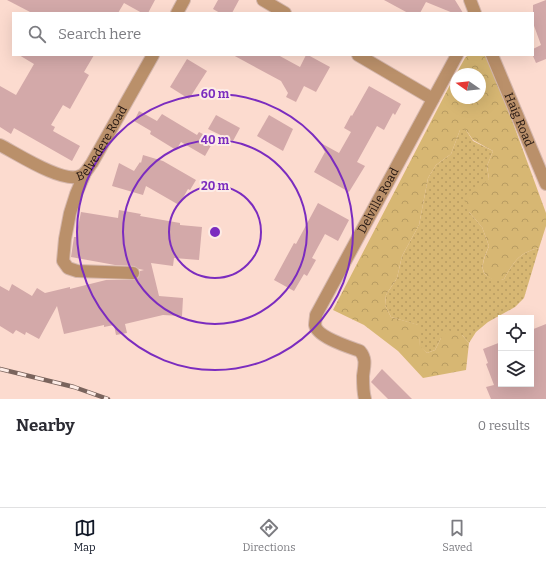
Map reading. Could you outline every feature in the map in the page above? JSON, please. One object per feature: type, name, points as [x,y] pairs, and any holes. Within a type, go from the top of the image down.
[{"type":"street","points":[[178,12],[184,0]]},
{"type":"street","points":[[263,0],[283,12]]},
{"type":"street","points":[[470,0],[475,12]]},
{"type":"street","name":"Belvedere Road","points":[[0,145],[46,170],[70,178],[79,177],[85,173],[152,56]]},
{"type":"street","points":[[360,56],[432,99]]},
{"type":"street","name":"Delville Road","points":[[364,399],[363,376],[365,368],[363,355],[360,351],[322,335],[317,330],[315,324],[316,315],[456,56]]},
{"type":"street","name":"Haig Road","points":[[492,56],[546,184]]},
{"type":"street","points":[[85,173],[70,213],[63,261],[68,268],[77,271],[133,272]]},
{"type":"green space","points":[[467,56],[485,56],[490,60],[546,213],[546,226],[539,248],[526,253],[517,259],[504,279],[492,279],[484,273],[483,264],[489,246],[482,227],[469,212],[463,197],[489,179],[487,166],[493,151],[473,140],[466,130],[460,130],[451,154],[436,165],[428,178],[419,225],[402,256],[397,278],[386,295],[385,305],[391,317],[419,325],[420,346],[427,353],[435,350],[441,338],[448,330],[462,335],[469,343],[466,370],[423,378],[398,351],[364,325],[333,310],[450,85],[450,104],[486,104],[486,68],[459,68]]},
{"type":"green space","points":[[460,130],[466,130],[473,141],[493,151],[487,166],[489,179],[469,212],[482,227],[489,246],[483,264],[486,276],[499,280],[504,279],[517,259],[532,250],[539,248],[524,298],[515,307],[498,315],[488,322],[476,332],[469,343],[462,335],[441,338],[435,350],[427,353],[420,347],[418,325],[391,317],[385,305],[386,295],[397,278],[402,256],[419,225],[428,178],[436,165],[451,154]]},
{"type":"building","points":[[7,0],[155,0],[149,12],[140,12],[124,3],[119,12],[30,12]]},
{"type":"building","points":[[218,0],[239,0],[233,12],[218,12],[213,9]]},
{"type":"building","points":[[384,0],[455,0],[462,12],[451,12],[426,2],[421,12],[406,12]]},
{"type":"building","points":[[546,0],[546,59],[536,63],[533,56],[534,48],[541,45],[534,26],[533,5]]},
{"type":"building","points":[[21,56],[93,56],[84,72],[89,75],[70,109],[63,105],[51,125],[55,127],[53,131],[80,146],[72,161],[14,128],[11,134],[0,127],[0,86],[16,95],[34,64]]},
{"type":"building","points":[[235,56],[280,56],[300,67],[306,56],[310,56],[330,67],[316,92],[304,86],[296,102],[286,97],[288,93],[281,81]]},
{"type":"building","points":[[187,59],[207,71],[189,99],[170,87]]},
{"type":"building","points":[[369,86],[401,104],[395,115],[393,113],[384,130],[377,126],[357,162],[365,166],[349,192],[314,172],[325,152],[319,142],[339,153],[351,132],[344,128]]},
{"type":"building","points":[[139,111],[157,121],[162,114],[197,135],[199,132],[214,140],[205,156],[181,142],[176,150],[150,134],[151,131],[134,121]]},
{"type":"building","points":[[216,115],[240,128],[233,141],[208,129]]},
{"type":"building","points":[[269,115],[293,129],[283,151],[257,136]]},
{"type":"building","points":[[143,155],[163,161],[196,180],[190,190],[188,189],[179,205],[146,186],[143,195],[112,186],[119,163],[134,171],[140,162],[141,163]]},
{"type":"building","points":[[318,203],[349,220],[338,241],[325,234],[312,258],[316,260],[307,276],[304,274],[294,291],[274,280],[294,243],[296,244]]},
{"type":"building","points":[[119,210],[141,214],[140,216],[180,223],[180,225],[202,227],[199,260],[174,258],[173,266],[151,263],[159,296],[183,298],[182,316],[163,315],[125,324],[127,333],[116,335],[114,325],[104,327],[104,325],[64,334],[57,306],[39,339],[26,332],[25,335],[16,330],[13,334],[0,326],[0,286],[9,291],[12,284],[32,296],[37,288],[45,293],[70,287],[70,289],[106,280],[133,280],[139,277],[140,271],[144,270],[134,266],[115,265],[71,257],[74,237],[76,237],[81,212],[118,218]]},
{"type":"building","points":[[546,324],[546,399],[491,399],[486,387],[494,385],[486,364],[488,363],[483,349],[498,343],[498,387],[534,387],[534,329]]},
{"type":"building","points":[[382,369],[412,399],[388,399],[371,382]]},
{"type":"railway","points":[[0,369],[74,387],[108,399]]}]
